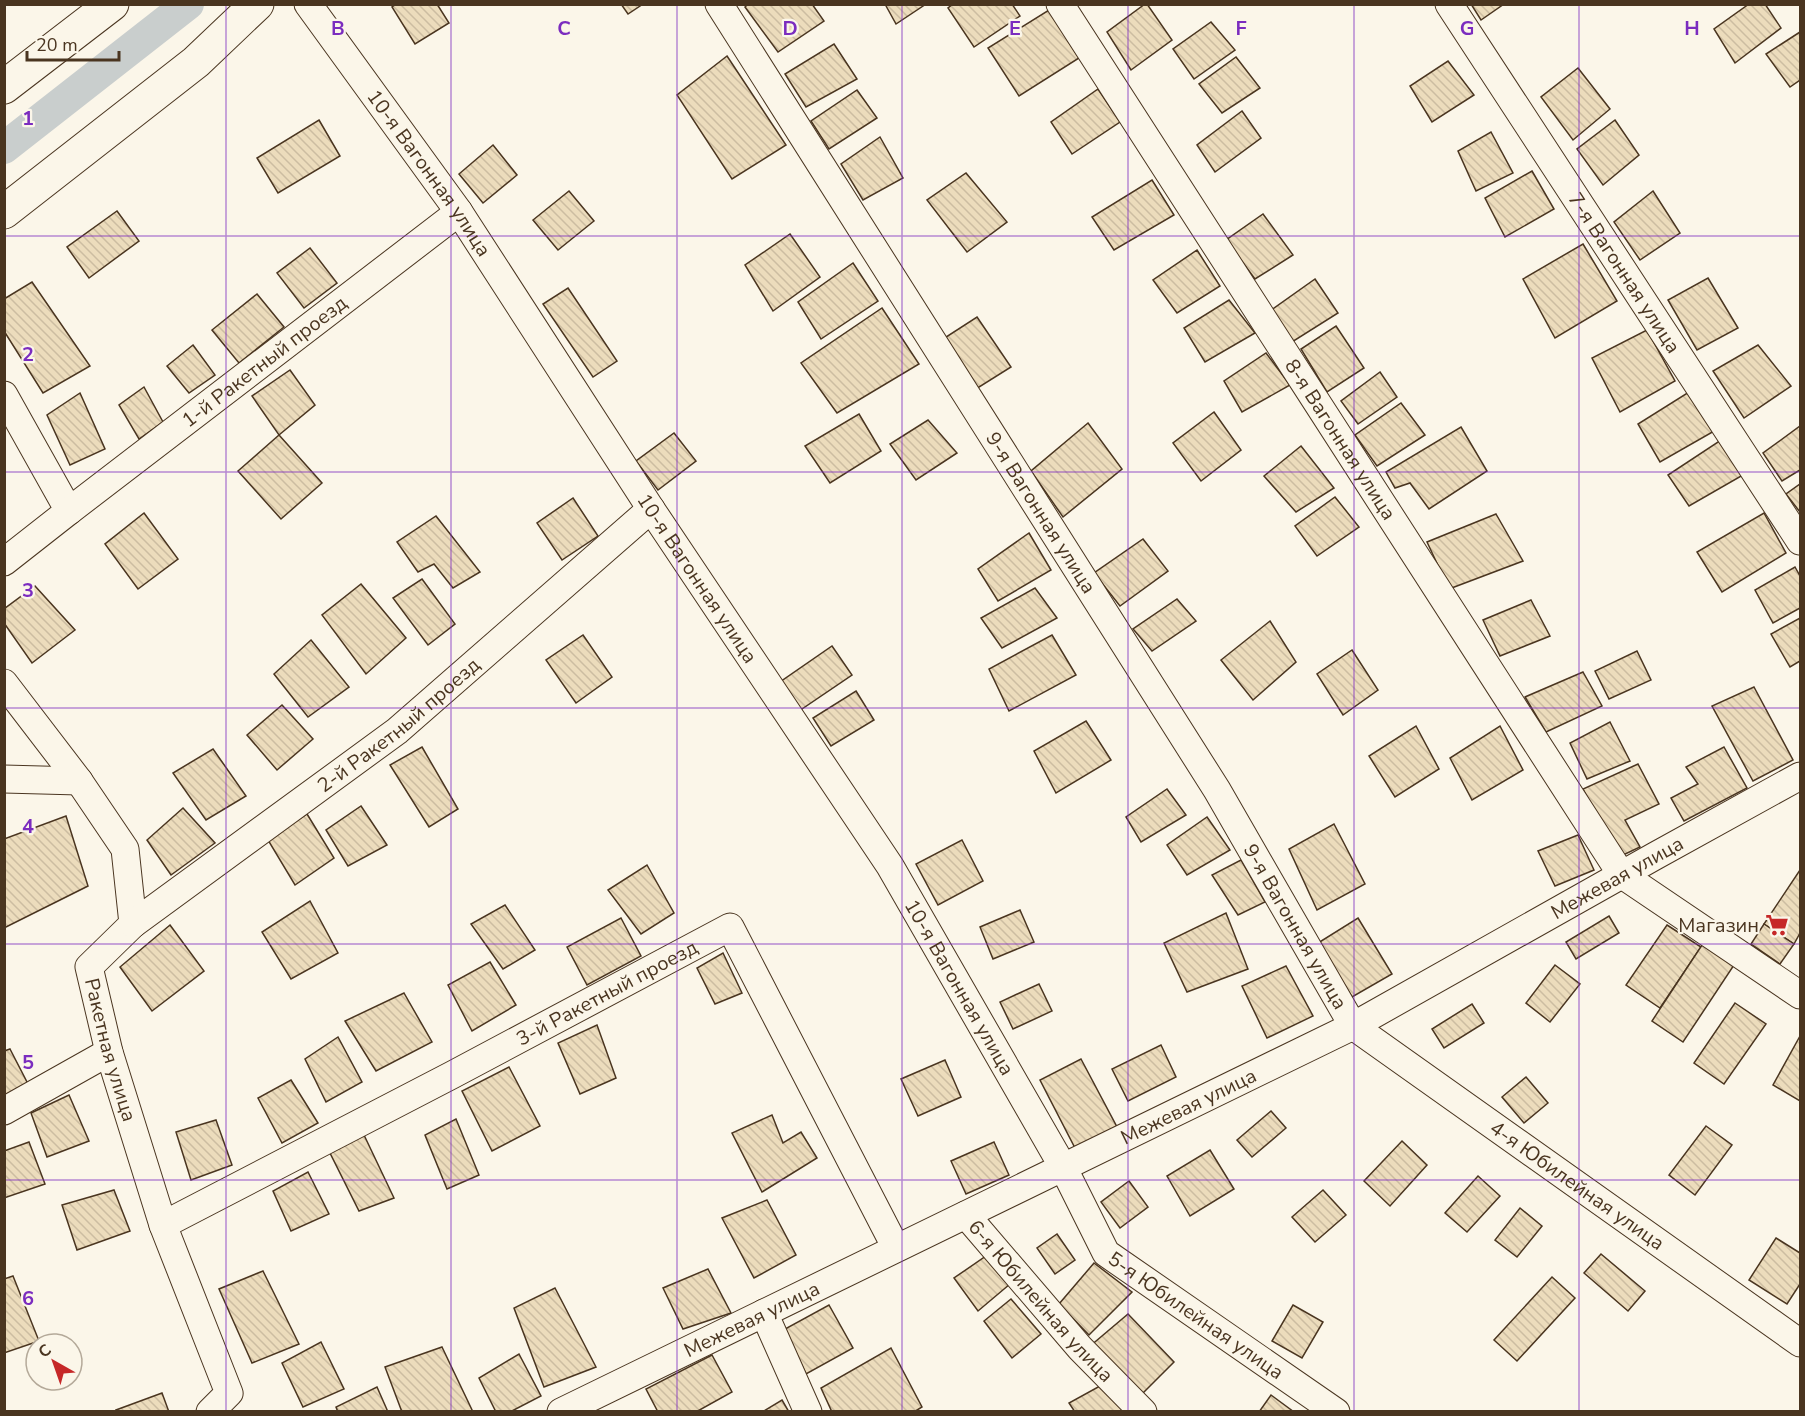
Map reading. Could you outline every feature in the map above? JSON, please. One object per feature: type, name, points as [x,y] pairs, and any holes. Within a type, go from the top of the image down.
[{"type":"main road","points":[[4,87],[112,4]]},
{"type":"main road","points":[[4,212],[196,62],[257,4]]},
{"type":"street","name":"10-я Вагонная улица","points":[[308,4],[459,212],[651,509],[890,866],[1063,1167]]},
{"type":"street","name":"9-я Вагонная улица","points":[[719,4],[1217,790],[1353,1026]]},
{"type":"street","name":"8-я Вагонная улица","points":[[1060,4],[1621,874]]},
{"type":"street","name":"7-я Вагонная улица","points":[[1449,4],[1800,541]]},
{"type":"street","name":"1-й Ракетный проезд","points":[[69,511],[459,212]]},
{"type":"street","points":[[4,395],[69,511],[4,562]]},
{"type":"street","name":"2-й Ракетный проезд","points":[[133,924],[397,731],[651,509]]},
{"type":"street","points":[[4,682],[79,781],[125,849],[133,924]]},
{"type":"street","name":"Межевая улица","points":[[561,1412],[1353,1026],[1621,874],[1800,776]]},
{"type":"street","points":[[4,779],[79,781]]},
{"type":"street","points":[[1621,874],[1800,995]]},
{"type":"street","name":"Ракетная улица","points":[[133,924],[89,967],[109,1052],[163,1225],[229,1393],[210,1412]]},
{"type":"street","name":"3-й Ракетный проезд","points":[[163,1225],[730,927],[896,1248]]},
{"type":"street","name":"4-я Юбилейная улица","points":[[1353,1026],[1800,1343]]},
{"type":"street","points":[[4,1111],[109,1052]]},
{"type":"street","name":"5-я Юбилейная улица","points":[[1063,1167],[1106,1253],[1336,1412]]},
{"type":"street","name":"6-я Юбилейная улица","points":[[966,1215],[1080,1348],[1143,1412]]},
{"type":"street","points":[[764,1312],[808,1412]]},
{"type":"building","points":[[396,4],[437,4],[449,23],[415,44],[392,7]]},
{"type":"building","points":[[621,4],[643,4],[628,14]]},
{"type":"building","points":[[748,4],[812,4],[824,21],[778,52],[745,7]]},
{"type":"building","points":[[885,4],[926,4],[896,24]]},
{"type":"building","points":[[953,4],[1012,4],[1020,16],[974,47],[948,8]]},
{"type":"building","points":[[1145,4],[1172,40],[1131,70],[1107,32]]},
{"type":"building","points":[[1471,4],[1504,4],[1481,20]]},
{"type":"building","points":[[1749,4],[1765,4],[1781,28],[1735,63],[1714,29]]},
{"type":"building","points":[[1049,10],[1079,58],[1019,96],[988,48]]},
{"type":"building","points":[[1211,22],[1235,50],[1194,79],[1173,49]]},
{"type":"building","points":[[1800,32],[1800,80],[1790,87],[1766,54]]},
{"type":"building","points":[[834,44],[857,79],[806,107],[785,74]]},
{"type":"building","points":[[727,56],[786,145],[732,179],[677,95]]},
{"type":"building","points":[[1236,57],[1260,88],[1222,113],[1199,84]]},
{"type":"building","points":[[1448,61],[1474,95],[1432,122],[1410,86]]},
{"type":"building","points":[[1578,68],[1610,109],[1573,140],[1541,97]]},
{"type":"building","points":[[1098,89],[1120,122],[1072,154],[1051,122]]},
{"type":"building","points":[[857,90],[877,118],[829,149],[811,121]]},
{"type":"building","points":[[1242,111],[1261,138],[1215,172],[1197,145]]},
{"type":"building","points":[[319,120],[340,156],[278,193],[257,158]]},
{"type":"building","points":[[1615,120],[1639,155],[1603,185],[1577,149]]},
{"type":"building","points":[[1491,132],[1513,173],[1476,191],[1458,151]]},
{"type":"building","points":[[880,137],[903,178],[863,200],[841,164]]},
{"type":"building","points":[[493,145],[517,175],[483,203],[459,174]]},
{"type":"building","points":[[1532,171],[1554,209],[1505,237],[1485,198]]},
{"type":"building","points":[[966,173],[1007,222],[967,252],[927,200]]},
{"type":"building","points":[[1152,180],[1174,215],[1114,250],[1092,217]]},
{"type":"building","points":[[569,191],[594,221],[558,250],[533,220]]},
{"type":"building","points":[[1653,191],[1680,233],[1640,260],[1614,222]]},
{"type":"building","points":[[117,211],[139,241],[89,278],[67,247]]},
{"type":"building","points":[[1263,214],[1293,255],[1255,279],[1226,240]]},
{"type":"building","points":[[790,234],[820,277],[773,311],[745,265]]},
{"type":"building","points":[[1583,244],[1617,301],[1555,338],[1523,279]]},
{"type":"building","points":[[310,248],[337,283],[304,308],[277,273]]},
{"type":"building","points":[[1197,250],[1220,286],[1177,313],[1153,280]]},
{"type":"building","points":[[853,263],[878,301],[821,339],[798,302]]},
{"type":"building","points":[[1708,278],[1738,328],[1697,350],[1668,300]]},
{"type":"building","points":[[1315,279],[1338,313],[1292,342],[1270,311]]},
{"type":"building","points":[[32,282],[90,366],[43,393],[4,331],[4,299]]},
{"type":"building","points":[[568,288],[617,361],[593,377],[543,304]]},
{"type":"building","points":[[257,294],[284,327],[239,363],[212,330]]},
{"type":"building","points":[[1229,300],[1255,333],[1205,362],[1184,328]]},
{"type":"building","points":[[882,308],[919,364],[837,413],[801,363]]},
{"type":"building","points":[[977,317],[1011,367],[976,389],[943,339]]},
{"type":"building","points":[[1336,326],[1364,368],[1327,392],[1301,349]]},
{"type":"building","points":[[1647,330],[1675,381],[1620,412],[1592,358]]},
{"type":"building","points":[[193,345],[215,375],[189,393],[167,366]]},
{"type":"building","points":[[1758,345],[1791,386],[1744,418],[1713,371]]},
{"type":"building","points":[[1266,353],[1290,385],[1242,412],[1224,381]]},
{"type":"building","points":[[290,370],[315,405],[279,435],[252,396]]},
{"type":"building","points":[[1380,372],[1397,397],[1358,424],[1341,401]]},
{"type":"building","points":[[144,387],[163,422],[139,439],[119,405]]},
{"type":"building","points":[[1689,392],[1716,430],[1660,462],[1638,424]]},
{"type":"building","points":[[80,393],[105,449],[70,465],[47,415]]},
{"type":"building","points":[[1401,403],[1425,435],[1377,466],[1355,435]]},
{"type":"building","points":[[1214,412],[1241,450],[1201,481],[1173,443]]},
{"type":"building","points":[[859,414],[881,451],[830,483],[805,446]]},
{"type":"building","points":[[928,420],[957,453],[916,480],[890,444]]},
{"type":"building","points":[[1088,423],[1122,469],[1063,517],[1031,471]]},
{"type":"building","points":[[1800,426],[1800,470],[1782,481],[1763,453]]},
{"type":"building","points":[[1461,427],[1487,471],[1429,509],[1410,483],[1395,488],[1386,472]]},
{"type":"building","points":[[674,433],[696,461],[658,490],[636,461]]},
{"type":"building","points":[[279,435],[322,483],[281,519],[238,471]]},
{"type":"building","points":[[1721,440],[1743,475],[1689,506],[1668,475]]},
{"type":"building","points":[[1301,446],[1334,488],[1296,512],[1264,476]]},
{"type":"building","points":[[1800,484],[1800,512],[1786,494]]},
{"type":"building","points":[[1335,497],[1359,527],[1317,556],[1295,526]]},
{"type":"building","points":[[573,498],[598,536],[562,560],[537,523]]},
{"type":"building","points":[[144,513],[178,559],[138,589],[105,544]]},
{"type":"building","points":[[1764,513],[1786,553],[1722,592],[1697,552]]},
{"type":"building","points":[[1496,514],[1523,561],[1449,589],[1427,542]]},
{"type":"building","points":[[436,516],[480,572],[453,588],[434,564],[418,572],[397,542]]},
{"type":"building","points":[[1029,533],[1051,570],[998,601],[978,569]]},
{"type":"building","points":[[1143,539],[1168,571],[1120,606],[1094,573]]},
{"type":"building","points":[[1795,567],[1800,576],[1800,608],[1773,623],[1755,590]]},
{"type":"building","points":[[422,579],[455,624],[428,645],[393,598]]},
{"type":"building","points":[[361,584],[406,638],[366,674],[322,615]]},
{"type":"building","points":[[35,586],[75,630],[32,663],[4,623],[4,609]]},
{"type":"building","points":[[1035,588],[1057,618],[1002,648],[981,618]]},
{"type":"building","points":[[1177,599],[1196,621],[1152,651],[1133,629]]},
{"type":"building","points":[[1531,600],[1550,636],[1500,656],[1483,620]]},
{"type":"building","points":[[1800,618],[1800,661],[1790,667],[1771,634]]},
{"type":"building","points":[[1270,621],[1296,662],[1253,700],[1221,660]]},
{"type":"building","points":[[583,635],[612,677],[576,703],[546,660]]},
{"type":"building","points":[[1052,635],[1076,675],[1009,711],[989,669]]},
{"type":"building","points":[[311,640],[349,687],[308,717],[274,674]]},
{"type":"building","points":[[832,646],[852,675],[799,711],[780,682]]},
{"type":"building","points":[[1352,650],[1378,690],[1343,715],[1317,674]]},
{"type":"building","points":[[1637,651],[1651,680],[1609,699],[1595,671]]},
{"type":"building","points":[[1583,672],[1602,706],[1546,732],[1525,697]]},
{"type":"building","points":[[1754,687],[1793,760],[1753,781],[1712,706]]},
{"type":"building","points":[[856,691],[874,720],[831,746],[813,718]]},
{"type":"building","points":[[282,705],[313,739],[277,770],[247,735]]},
{"type":"building","points":[[1086,721],[1111,760],[1056,793],[1034,751]]},
{"type":"building","points":[[1610,722],[1630,761],[1587,779],[1570,743]]},
{"type":"building","points":[[1416,726],[1439,769],[1395,797],[1369,756]]},
{"type":"building","points":[[1500,726],[1523,770],[1472,800],[1450,758]]},
{"type":"building","points":[[422,747],[458,809],[429,827],[390,765]]},
{"type":"building","points":[[1724,747],[1747,788],[1684,821],[1671,798],[1698,784],[1686,767]]},
{"type":"building","points":[[213,749],[246,796],[206,820],[173,773]]},
{"type":"building","points":[[1638,764],[1659,804],[1625,820],[1640,847],[1619,857],[1583,789]]},
{"type":"building","points":[[1167,789],[1186,815],[1141,842],[1126,817]]},
{"type":"building","points":[[361,806],[387,845],[348,866],[326,830]]},
{"type":"building","points":[[183,808],[215,843],[171,875],[147,840]]},
{"type":"building","points":[[307,814],[334,858],[295,885],[268,840]]},
{"type":"building","points":[[66,816],[88,886],[4,928],[4,839]]},
{"type":"building","points":[[1207,817],[1230,850],[1187,875],[1167,845]]},
{"type":"building","points":[[1334,824],[1365,884],[1317,910],[1289,849]]},
{"type":"building","points":[[1578,835],[1594,870],[1555,886],[1538,851]]},
{"type":"building","points":[[962,840],[983,881],[938,905],[916,864]]},
{"type":"building","points":[[1241,860],[1265,902],[1238,915],[1212,875]]},
{"type":"building","points":[[647,865],[674,913],[641,934],[608,890]]},
{"type":"building","points":[[1800,870],[1800,933],[1794,944],[1764,924]]},
{"type":"building","points":[[310,901],[338,953],[291,979],[262,932]]},
{"type":"building","points":[[505,905],[535,950],[503,969],[471,924]]},
{"type":"building","points":[[1020,910],[1034,942],[993,959],[980,927]]},
{"type":"building","points":[[1226,913],[1248,969],[1187,992],[1164,943]]},
{"type":"building","points":[[1609,916],[1619,933],[1576,959],[1566,942]]},
{"type":"building","points":[[621,918],[641,956],[587,985],[567,947]]},
{"type":"building","points":[[1358,918],[1392,974],[1352,997],[1318,943]]},
{"type":"building","points":[[1764,924],[1794,944],[1780,964],[1751,944]]},
{"type":"building","points":[[170,925],[204,971],[152,1011],[120,967]]},
{"type":"building","points":[[1667,925],[1701,947],[1660,1008],[1626,985]]},
{"type":"building","points":[[1704,942],[1736,962],[1683,1042],[1652,1021]]},
{"type":"building","points":[[723,953],[742,993],[715,1004],[697,968]]},
{"type":"building","points":[[490,962],[516,1005],[472,1031],[448,985]]},
{"type":"building","points":[[1555,965],[1580,984],[1550,1022],[1526,1003]]},
{"type":"building","points":[[1286,966],[1313,1016],[1267,1038],[1242,986]]},
{"type":"building","points":[[1039,984],[1052,1011],[1013,1029],[1000,1002]]},
{"type":"building","points":[[404,993],[432,1042],[376,1071],[345,1021]]},
{"type":"building","points":[[1735,1003],[1766,1024],[1724,1084],[1694,1063]]},
{"type":"building","points":[[1472,1004],[1484,1023],[1444,1048],[1432,1029]]},
{"type":"building","points":[[597,1025],[616,1078],[580,1094],[558,1043]]},
{"type":"building","points":[[1800,1036],[1800,1101],[1773,1085]]},
{"type":"building","points":[[338,1037],[362,1082],[326,1102],[305,1059]]},
{"type":"building","points":[[1161,1045],[1176,1077],[1128,1101],[1112,1069]]},
{"type":"building","points":[[10,1049],[28,1084],[4,1096],[4,1051]]},
{"type":"building","points":[[1081,1059],[1117,1127],[1075,1148],[1040,1080]]},
{"type":"building","points":[[945,1060],[961,1097],[918,1116],[901,1079]]},
{"type":"building","points":[[509,1067],[540,1126],[492,1151],[462,1091]]},
{"type":"building","points":[[1526,1077],[1548,1103],[1524,1123],[1502,1097]]},
{"type":"building","points":[[291,1080],[318,1123],[282,1143],[258,1098]]},
{"type":"building","points":[[69,1095],[89,1141],[47,1157],[31,1113]]},
{"type":"building","points":[[1271,1111],[1286,1128],[1252,1157],[1237,1140]]},
{"type":"building","points":[[772,1115],[783,1143],[801,1132],[817,1158],[762,1192],[732,1133]]},
{"type":"building","points":[[456,1119],[479,1175],[447,1189],[425,1135]]},
{"type":"building","points":[[216,1120],[232,1165],[191,1180],[176,1132]]},
{"type":"building","points":[[1706,1126],[1732,1145],[1695,1195],[1669,1175]]},
{"type":"building","points":[[364,1135],[394,1198],[359,1211],[329,1151]]},
{"type":"building","points":[[1402,1141],[1427,1165],[1390,1206],[1364,1181]]},
{"type":"building","points":[[29,1142],[45,1184],[4,1198],[4,1151]]},
{"type":"building","points":[[994,1142],[1009,1175],[966,1194],[951,1161]]},
{"type":"building","points":[[1210,1150],[1234,1189],[1190,1216],[1167,1176]]},
{"type":"building","points":[[308,1172],[329,1214],[291,1231],[273,1191]]},
{"type":"building","points":[[1478,1176],[1500,1196],[1467,1232],[1445,1213]]},
{"type":"building","points":[[1129,1181],[1148,1207],[1120,1228],[1101,1202]]},
{"type":"building","points":[[114,1190],[130,1231],[77,1250],[62,1205]]},
{"type":"building","points":[[1323,1190],[1346,1215],[1315,1242],[1292,1217]]},
{"type":"building","points":[[767,1200],[796,1255],[754,1278],[722,1218]]},
{"type":"building","points":[[1520,1208],[1542,1226],[1517,1257],[1495,1240]]},
{"type":"building","points":[[1057,1234],[1075,1260],[1055,1274],[1037,1248]]},
{"type":"building","points":[[1776,1238],[1800,1253],[1800,1284],[1787,1304],[1749,1280]]},
{"type":"building","points":[[1601,1254],[1645,1291],[1628,1311],[1584,1273]]},
{"type":"building","points":[[986,1256],[1010,1284],[978,1311],[954,1278]]},
{"type":"building","points":[[1094,1263],[1132,1292],[1089,1335],[1059,1304]]},
{"type":"building","points":[[708,1269],[731,1313],[683,1329],[663,1288]]},
{"type":"building","points":[[263,1271],[299,1344],[252,1363],[219,1289]]},
{"type":"building","points":[[13,1276],[35,1332],[24,1332],[24,1346],[4,1353],[4,1279]]},
{"type":"building","points":[[1552,1277],[1575,1298],[1517,1361],[1494,1340]]},
{"type":"building","points":[[555,1288],[596,1367],[544,1387],[514,1308]]},
{"type":"building","points":[[1011,1299],[1041,1334],[1012,1358],[984,1321]]},
{"type":"building","points":[[829,1305],[853,1348],[806,1374],[785,1329]]},
{"type":"building","points":[[1293,1305],[1323,1322],[1302,1358],[1272,1341]]},
{"type":"building","points":[[1128,1314],[1174,1362],[1139,1397],[1089,1347]]},
{"type":"building","points":[[321,1342],[344,1389],[303,1407],[282,1363]]},
{"type":"building","points":[[442,1347],[473,1412],[402,1412],[385,1367]]},
{"type":"building","points":[[891,1348],[922,1407],[914,1412],[832,1412],[821,1388]]},
{"type":"building","points":[[519,1354],[541,1396],[510,1412],[496,1412],[479,1378]]},
{"type":"building","points":[[712,1355],[732,1392],[696,1412],[658,1412],[646,1389]]},
{"type":"building","points":[[1109,1381],[1129,1412],[1075,1412],[1069,1403]]},
{"type":"building","points":[[377,1387],[388,1412],[338,1412],[336,1407]]},
{"type":"building","points":[[162,1393],[169,1412],[117,1412],[116,1410]]},
{"type":"building","points":[[1271,1395],[1294,1412],[1259,1412]]},
{"type":"building","points":[[782,1400],[789,1412],[762,1412]]},
{"type":"waterway","points":[[4,148],[188,4]]},
{"type":"place","name":"Магазин","points":[[1777,925]]}]
